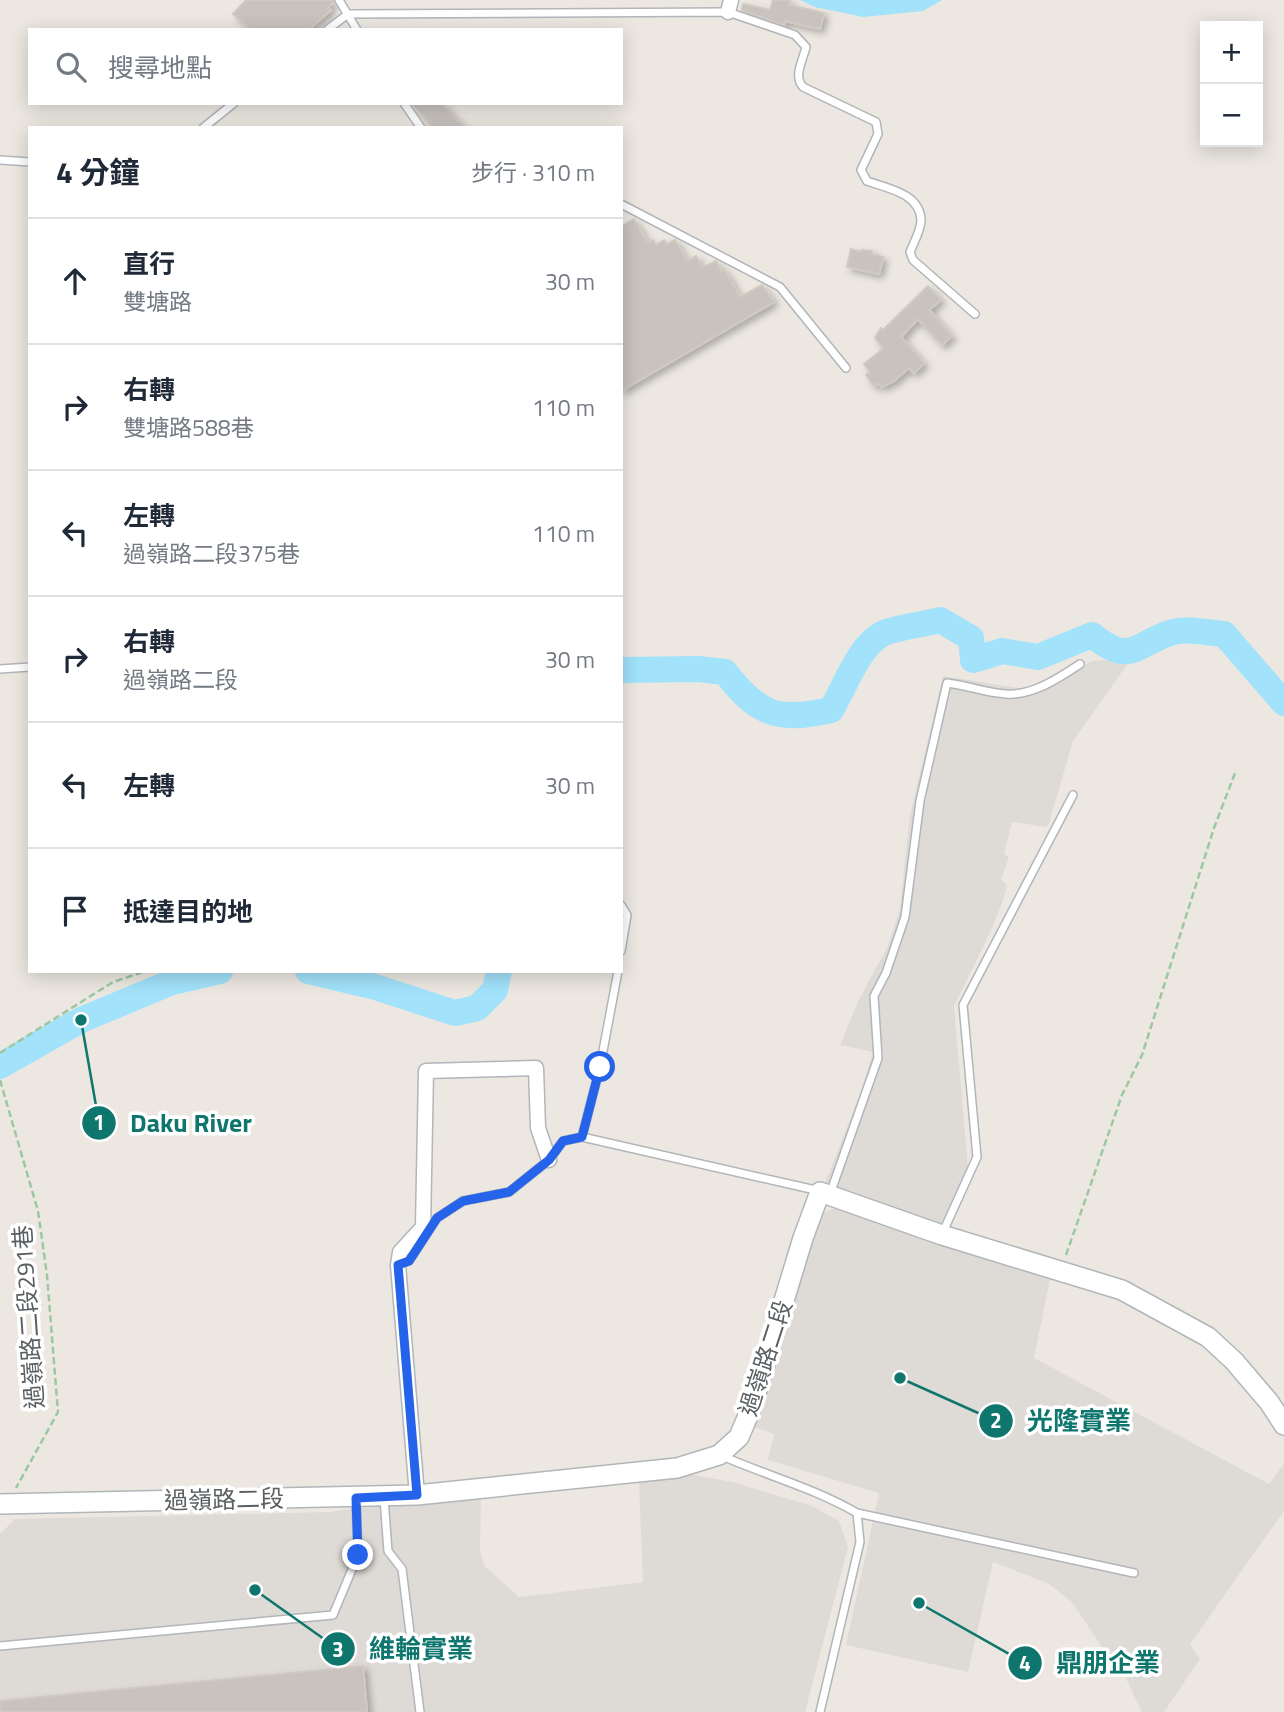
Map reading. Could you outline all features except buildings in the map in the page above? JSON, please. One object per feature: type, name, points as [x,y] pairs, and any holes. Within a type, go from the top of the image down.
[{"type":"street","points":[[417,1495],[398,1265],[400,1252],[424,1227],[426,1071],[536,1068],[538,1128],[549,1160]]},
{"type":"street","points":[[825,1193],[942,1235],[1122,1290],[1208,1338],[1234,1361],[1269,1402],[1284,1425]]},
{"type":"street","name":"過嶺路二段","points":[[4,1506],[417,1495],[677,1468],[719,1455],[739,1437],[752,1406],[803,1238],[825,1193]]},
{"type":"lane","points":[[339,0],[356,28]]},
{"type":"lane","points":[[330,28],[348,14],[729,6],[796,35],[806,47],[798,76],[803,87],[876,122],[878,134],[861,170],[867,181],[905,193],[919,213],[921,222],[910,252],[913,260],[975,314]]},
{"type":"lane","points":[[205,126],[232,105]]},
{"type":"lane","points":[[405,105],[420,126]]},
{"type":"lane","points":[[0,160],[28,162]]},
{"type":"lane","points":[[623,205],[780,286],[846,368]]},
{"type":"lane","points":[[398,1265],[409,1261],[437,1218],[454,1206],[463,1201],[509,1192],[549,1160],[563,1141],[582,1137],[825,1193],[878,1058],[874,996],[886,974],[905,917],[920,801],[947,683],[1004,695],[1015,694],[1028,692],[1080,664]]},
{"type":"lane","points":[[0,669],[28,667]]},
{"type":"lane","points":[[942,1235],[977,1157],[963,1005],[1073,795]]},
{"type":"lane","points":[[623,908],[627,915],[623,939]]},
{"type":"lane","points":[[582,1137],[600,1067],[618,973]]},
{"type":"lane","points":[[719,1455],[765,1475],[829,1497],[857,1513],[1134,1573]]},
{"type":"lane","points":[[384,1497],[388,1551],[402,1569],[420,1712]]},
{"type":"lane","points":[[0,1646],[333,1615],[358,1555],[356,1498]]},
{"type":"lane","points":[[820,1712],[860,1542],[857,1513]]},
{"type":"path","points":[[1061,1270],[1122,1095],[1142,1055],[1214,828],[1235,773]]},
{"type":"path","points":[[0,1053],[113,982],[140,973]]},
{"type":"path","name":"過嶺路二段291巷","points":[[0,1080],[38,1211],[47,1275],[58,1412],[4,1506]]},
{"type":"shaded area","points":[[1131,659],[1073,741],[1049,823],[1046,827],[1012,822],[1004,854],[1009,857],[1001,880],[1007,885],[1003,901],[954,1006],[968,1168],[940,1227],[842,1194],[825,1183],[861,1092],[873,1052],[840,1045],[860,997],[887,948],[900,909],[910,815],[943,676],[1036,691],[1092,661]]},
{"type":"shaded area","points":[[838,1207],[1051,1274],[1034,1358],[1269,1484],[1284,1464],[1284,1511],[1190,1644],[1200,1659],[1164,1712],[1142,1712],[1118,1662],[1104,1650],[1072,1602],[1049,1584],[993,1562],[968,1672],[846,1645],[879,1493],[768,1460],[774,1434],[754,1427],[814,1227],[822,1213]]},
{"type":"shaded area","points":[[688,1474],[732,1482],[812,1506],[839,1521],[848,1547],[805,1712],[0,1712],[0,1534],[15,1519],[328,1512],[481,1493],[480,1552],[485,1566],[519,1597],[643,1582],[639,1483]]},
{"type":"water","points":[[800,0],[942,0],[923,11],[863,17],[815,7]]},
{"type":"waterway","points":[[623,670],[698,669],[725,672],[748,698],[770,712],[783,715],[813,714],[831,710],[853,668],[873,640],[901,628],[940,620],[971,638],[973,660],[1002,651],[1038,657],[1092,635],[1116,650],[1133,650],[1173,632],[1191,631],[1224,634],[1284,703]]},
{"type":"waterway","points":[[0,1066],[81,1020],[172,982],[211,973]]},
{"type":"waterway","points":[[317,973],[372,986],[455,1013],[477,1008],[495,990],[499,973]]},
{"type":"place","name":"Daku River","points":[[81,1020]]},
{"type":"place","name":"光隆實業","points":[[900,1378]]},
{"type":"place","name":"維輪實業","points":[[255,1590]]},
{"type":"place","name":"鼎朋企業","points":[[919,1603]]},
{"type":"route","points":[[358,1555],[356,1498],[417,1495],[398,1265],[409,1261],[437,1218],[463,1201],[509,1192],[549,1160],[563,1141],[582,1137],[600,1067]]}]
